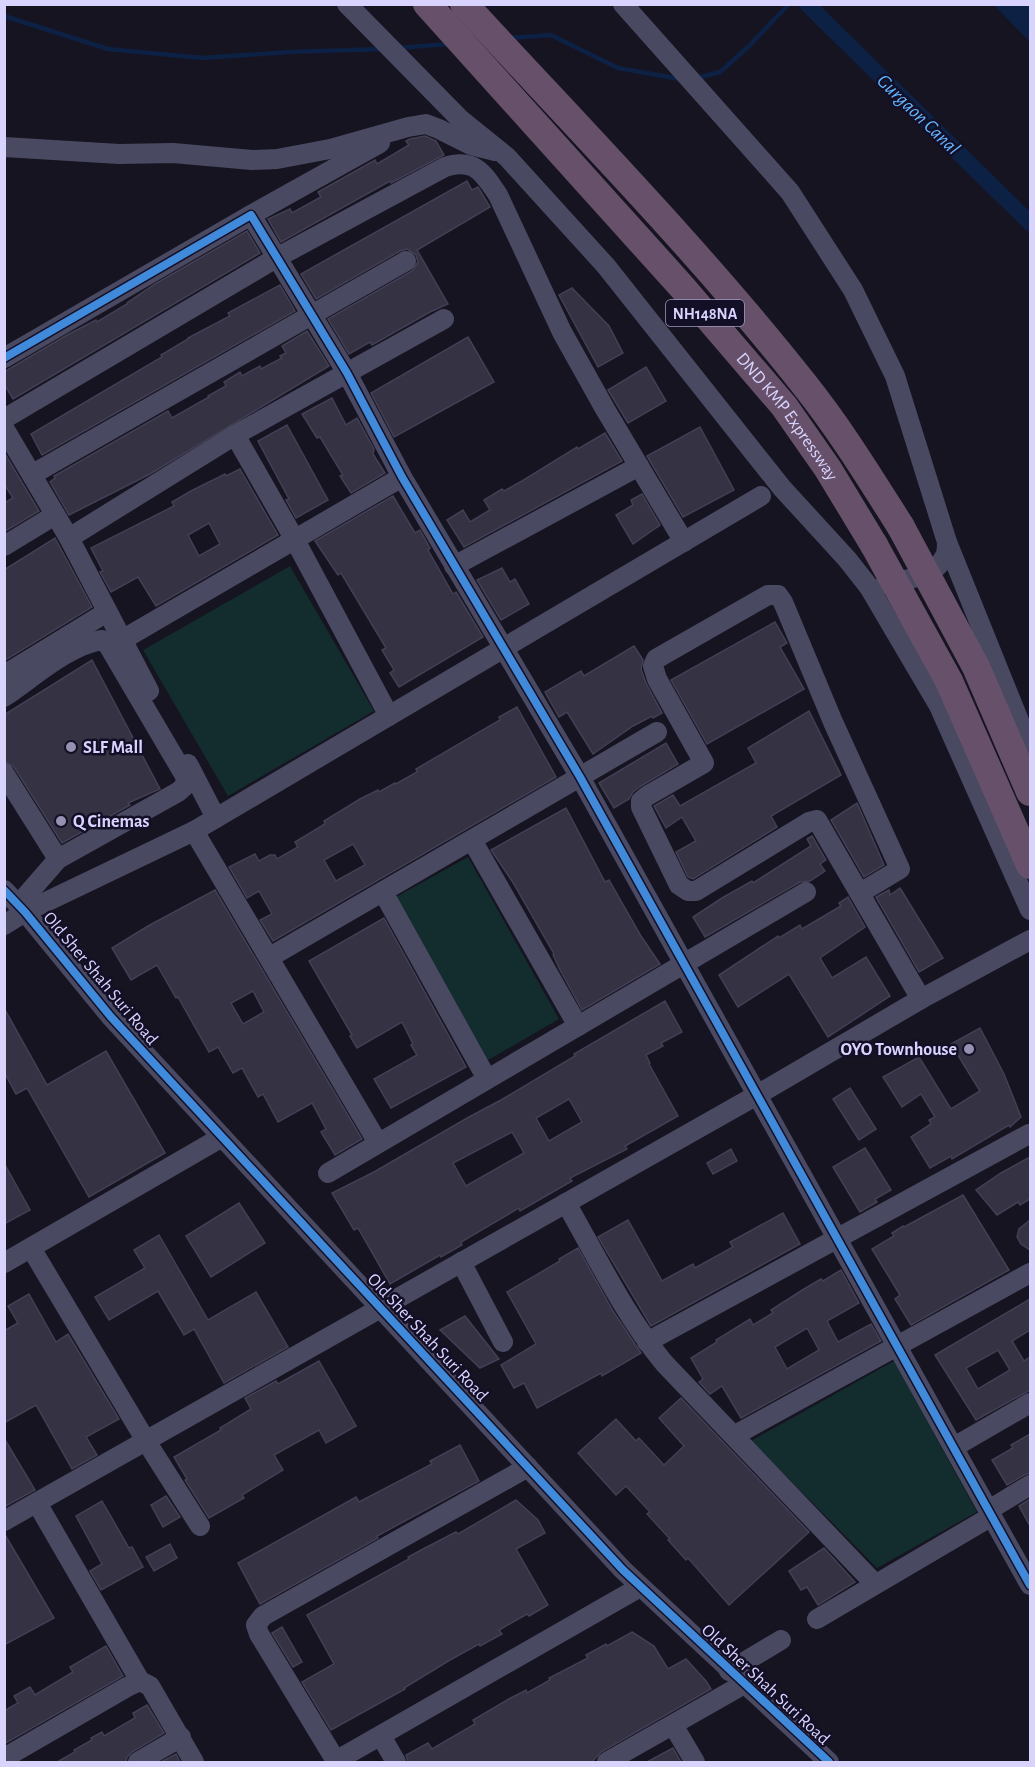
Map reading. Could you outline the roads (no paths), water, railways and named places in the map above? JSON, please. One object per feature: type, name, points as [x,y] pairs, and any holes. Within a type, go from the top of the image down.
[{"type":"highway","name":"DND KMP Expressway","points":[[427,4],[682,286],[784,406],[828,469],[874,544],[949,681],[1030,865]]},
{"type":"highway","name":"DND KMP Expressway","points":[[464,4],[703,264],[805,384],[852,449],[901,527],[976,667],[1030,792]]},
{"type":"street","points":[[623,4],[790,192],[853,290],[895,376],[947,542],[1030,748]]},
{"type":"street","points":[[353,11],[460,118],[507,157],[606,267],[782,488],[869,587],[939,706],[1030,910]]},
{"type":"street","points":[[4,147],[119,154],[172,153],[252,160],[277,159],[330,149],[419,125],[432,126],[471,145],[493,150],[507,157]]},
{"type":"street","points":[[4,358],[408,127]]},
{"type":"street","points":[[4,419],[276,258],[445,167],[457,164],[468,165],[479,169],[498,195],[562,332],[684,542]]},
{"type":"street","points":[[251,215],[347,373],[402,477],[580,777],[990,1513],[1023,1555],[1030,1585]]},
{"type":"street","points":[[33,474],[406,261]]},
{"type":"street","points":[[69,538],[235,435],[444,319]]},
{"type":"street","points":[[4,428],[69,538],[216,818]]},
{"type":"street","points":[[235,435],[295,540],[389,716]]},
{"type":"street","points":[[454,566],[639,466]]},
{"type":"street","points":[[122,640],[402,477]]},
{"type":"street","points":[[22,909],[194,831],[504,650],[761,496]]},
{"type":"street","points":[[4,546],[55,515]]},
{"type":"street","points":[[869,587],[912,579],[933,570],[946,555],[947,542]]},
{"type":"street","points":[[860,893],[900,869],[833,722],[783,602],[778,595],[768,595],[656,659],[652,666],[657,679],[704,764],[647,796],[641,801],[641,807],[679,885],[688,891],[696,891],[809,822],[818,820],[860,893],[921,999]]},
{"type":"street","points":[[4,675],[107,612]]},
{"type":"street","points":[[4,697],[74,649],[102,640],[108,645],[185,776],[186,785],[178,792],[58,859],[22,909],[4,925]]},
{"type":"street","points":[[270,957],[657,732]]},
{"type":"street","points":[[983,803],[1030,769]]},
{"type":"street","points":[[4,773],[58,859]]},
{"type":"street","points":[[194,831],[378,1143]]},
{"type":"street","points":[[472,840],[578,1026]]},
{"type":"street","name":"Old Sher Shah Suri Road","points":[[4,890],[111,1017],[640,1587],[829,1762]]},
{"type":"street","points":[[382,892],[487,1080]]},
{"type":"street","points":[[328,1173],[806,892]]},
{"type":"street","points":[[4,1521],[757,1095],[921,999],[1030,940]]},
{"type":"street","points":[[647,1342],[1029,1134]]},
{"type":"street","points":[[4,1263],[222,1137]]},
{"type":"street","points":[[566,1203],[627,1312],[664,1363],[875,1584]]},
{"type":"street","points":[[31,1248],[146,1441],[200,1526]]},
{"type":"street","points":[[461,1262],[503,1342]]},
{"type":"street","points":[[735,1435],[1030,1273]]},
{"type":"street","points":[[954,1447],[1030,1403]]},
{"type":"street","points":[[528,1467],[263,1616],[256,1625],[259,1634],[335,1762],[640,1587]]},
{"type":"street","points":[[816,1619],[990,1513],[1030,1485]]},
{"type":"street","points":[[37,1503],[140,1682],[150,1686],[194,1762]]},
{"type":"street","points":[[729,1671],[781,1640]]},
{"type":"street","points":[[4,1758],[127,1687],[140,1682]]},
{"type":"street","points":[[607,1762],[744,1684]]},
{"type":"street","points":[[673,1725],[695,1762]]},
{"type":"street","points":[[381,1736],[396,1762]]},
{"type":"street","points":[[138,1762],[181,1737]]},
{"type":"water","points":[[994,5],[1030,5],[1030,42]]},
{"type":"waterway","points":[[697,78],[720,72],[749,46],[789,4]]},
{"type":"waterway","name":"Gurgaon Canal","points":[[807,4],[1030,223]]},
{"type":"waterway","points":[[4,16],[108,49],[203,58],[383,49]]},
{"type":"waterway","points":[[511,38],[551,35],[618,68],[680,79]]},
{"type":"waterway","points":[[397,48],[449,44]]},
{"type":"place","name":"SLF Mall","points":[[71,747]]},
{"type":"place","name":"Q Cinemas","points":[[61,821]]},
{"type":"place","name":"OYO Townhouse","points":[[969,1049]]}]
